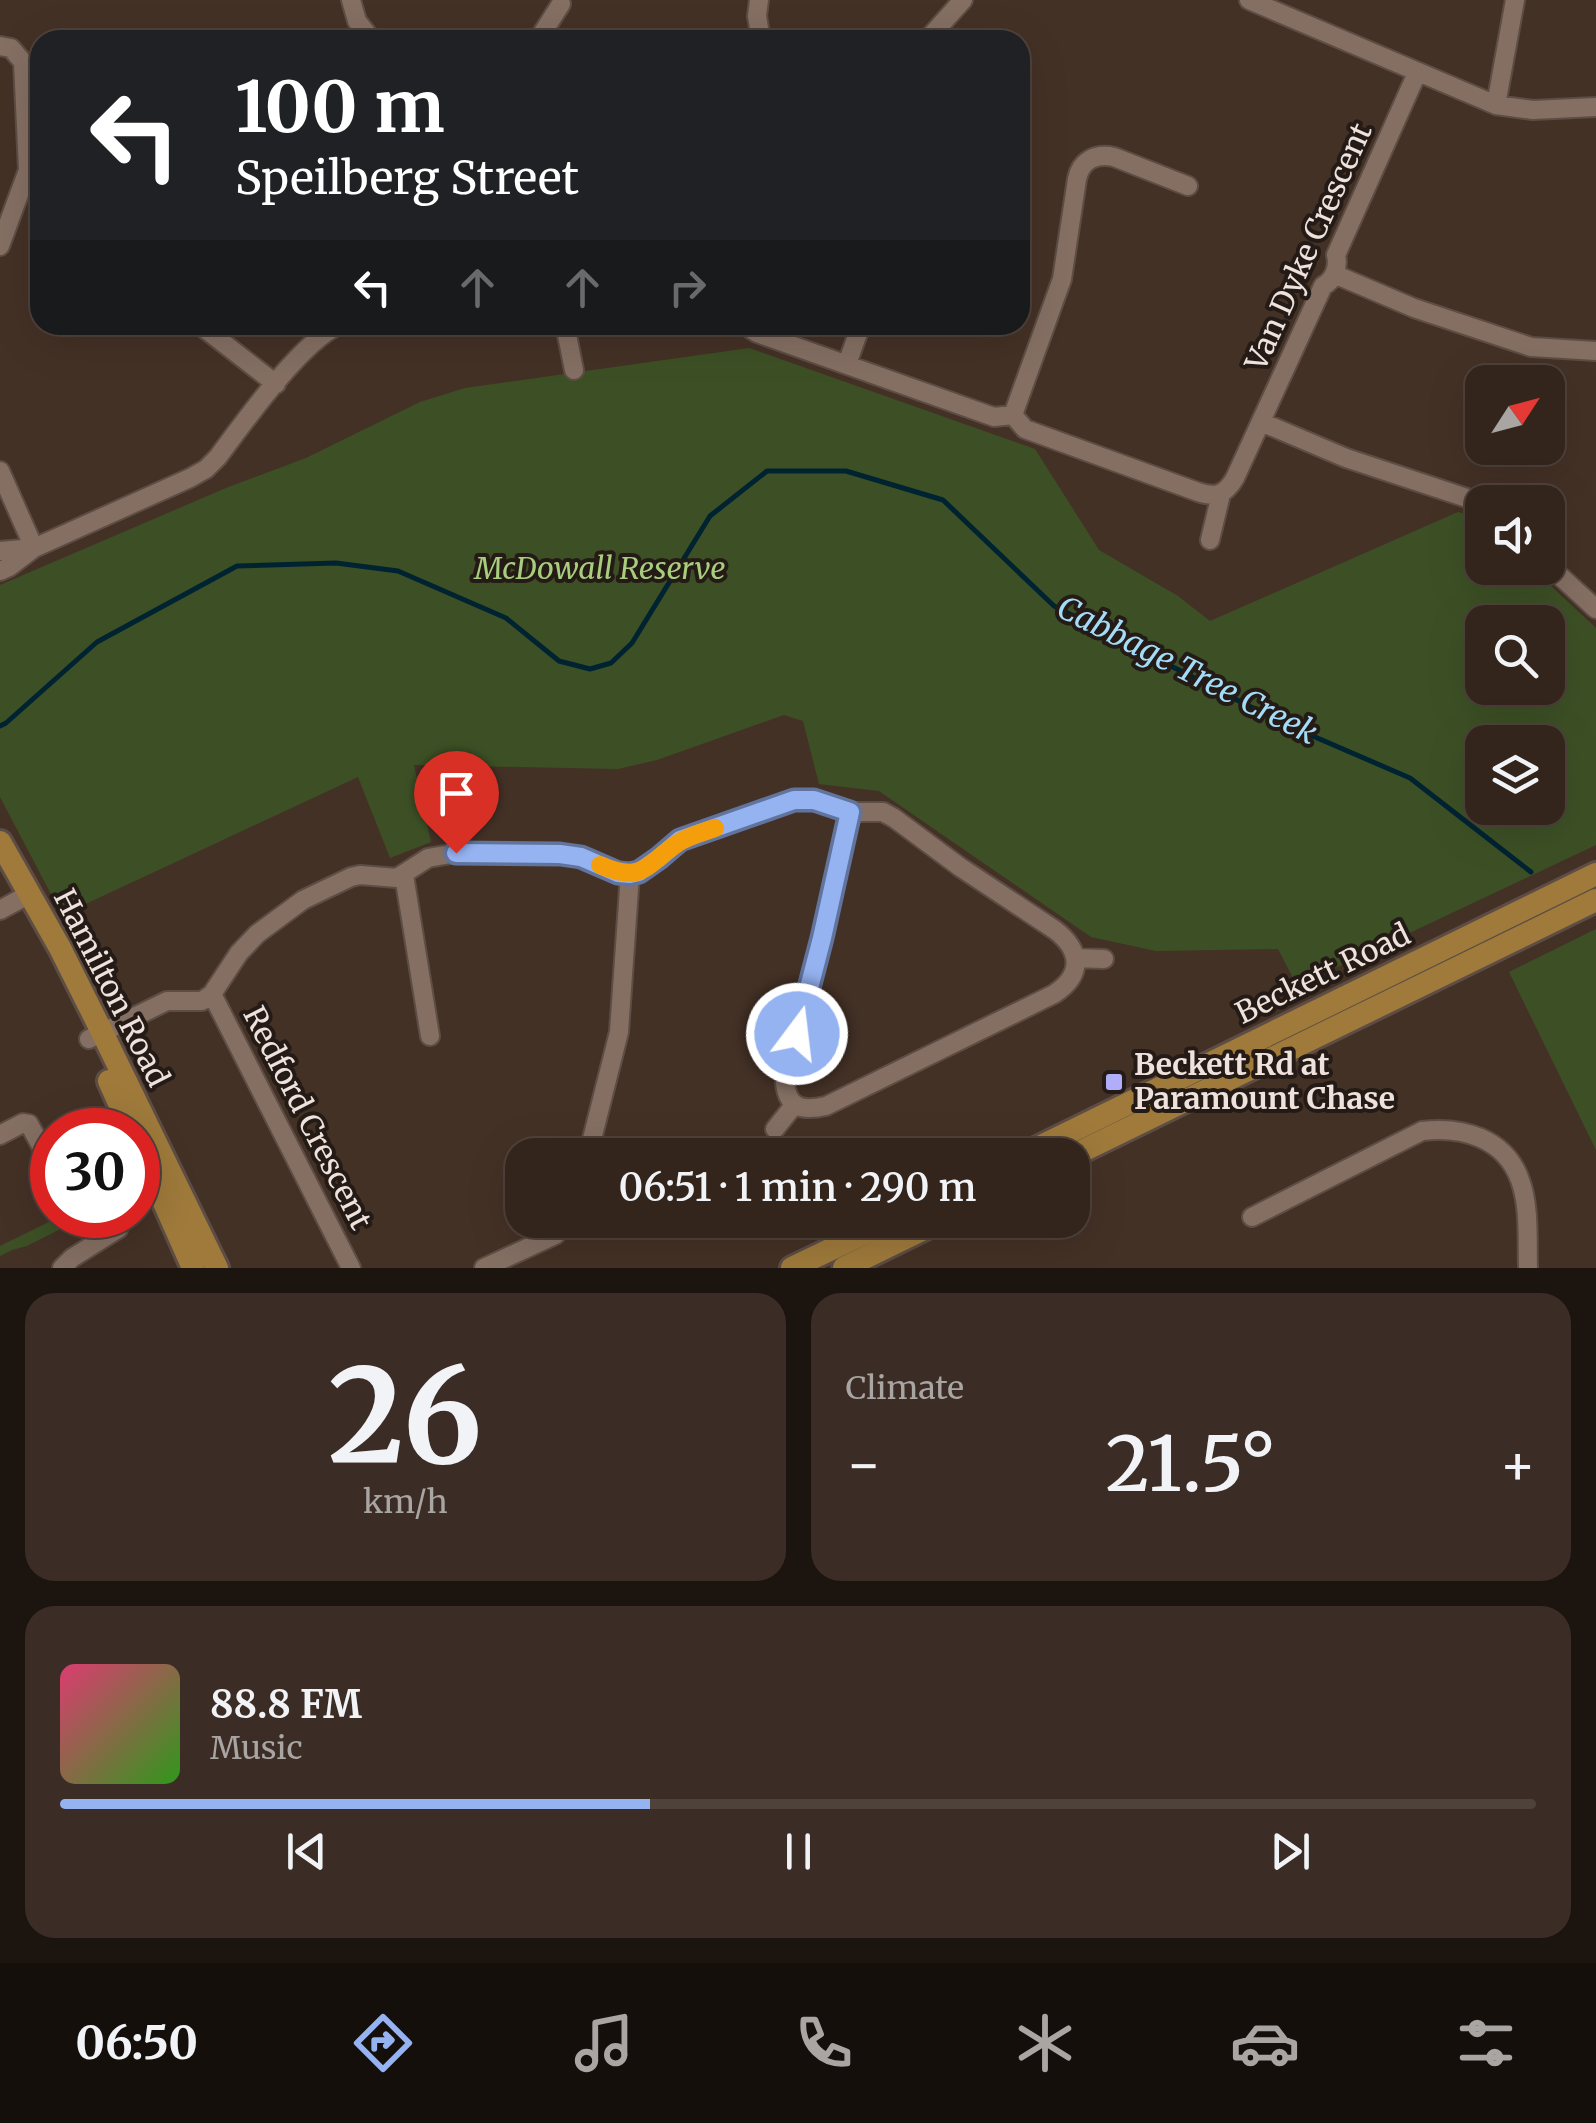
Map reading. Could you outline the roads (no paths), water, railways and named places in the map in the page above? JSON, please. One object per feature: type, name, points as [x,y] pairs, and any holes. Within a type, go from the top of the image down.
[{"type":"main road","name":"Hamilton Road","points":[[1,844],[48,954],[96,1035],[216,1268]]},
{"type":"main road","name":"Hamilton Road","points":[[1,844],[60,948],[124,1108]]},
{"type":"main road","name":"Beckett Road","points":[[1058,1138],[1596,874]]},
{"type":"main road","name":"Beckett Road","points":[[1090,1147],[1596,900]]},
{"type":"main road","points":[[160,1194],[193,1268]]},
{"type":"main road","points":[[792,1268],[854,1238]]},
{"type":"main road","points":[[844,1268],[905,1238]]},
{"type":"street","points":[[351,0],[356,21],[364,30]]},
{"type":"street","points":[[759,0],[759,30]]},
{"type":"street","points":[[936,30],[963,0]]},
{"type":"street","points":[[1250,0],[1496,106],[1533,110],[1593,108]]},
{"type":"street","points":[[1496,106],[1515,0]]},
{"type":"street","points":[[544,30],[561,4]]},
{"type":"street","points":[[0,46],[10,48],[22,62],[28,170],[0,246]]},
{"type":"street","name":"Van Dyke Crescent","points":[[1210,540],[1221,494],[1236,478],[1323,286],[1331,282],[1338,264],[1336,255],[1416,74]]},
{"type":"street","points":[[1014,414],[1062,279],[1077,179],[1083,164],[1096,156],[1114,156],[1188,186]]},
{"type":"street","points":[[1334,274],[1414,308],[1531,347],[1596,352]]},
{"type":"street","points":[[213,335],[276,384]]},
{"type":"street","points":[[0,571],[34,548],[171,488],[206,468],[276,384],[325,335]]},
{"type":"street","points":[[567,335],[574,370]]},
{"type":"street","points":[[763,335],[994,417],[1014,414]]},
{"type":"street","points":[[847,364],[857,335]]},
{"type":"street","points":[[1014,414],[1026,429],[1198,492],[1221,494]]},
{"type":"street","points":[[1260,422],[1346,458],[1465,497]]},
{"type":"street","points":[[0,471],[34,548]]},
{"type":"street","points":[[0,551],[34,548]]},
{"type":"street","points":[[1565,581],[1596,610]]},
{"type":"street","points":[[96,1035],[167,1002],[202,1001],[212,994],[257,934],[303,900],[360,875],[398,878],[428,858],[456,853],[560,854],[630,874],[639,872],[680,840],[794,800],[814,800],[850,812],[884,812],[894,818],[1063,936],[1074,950],[1076,970],[1072,979],[1054,994],[826,1106],[810,1110],[794,1104],[786,1093],[787,1072],[850,812]]},
{"type":"street","points":[[404,874],[430,1036]]},
{"type":"street","points":[[592,1138],[619,1032],[630,874]]},
{"type":"street","points":[[0,910],[24,898]]},
{"type":"street","points":[[1075,958],[1104,959]]},
{"type":"street","name":"Redford Crescent","points":[[212,994],[352,1268]]},
{"type":"street","points":[[775,1128],[794,1104]]},
{"type":"street","points":[[0,1135],[23,1123],[30,1126]]},
{"type":"street","points":[[1252,1217],[1422,1131],[1464,1132],[1487,1140],[1508,1158],[1520,1180],[1528,1268]]},
{"type":"street","points":[[62,1268],[104,1238]]},
{"type":"street","points":[[484,1268],[549,1238]]},
{"type":"waterway","name":"Cabbage Tree Creek","points":[[0,726],[97,642],[237,566],[336,563],[398,571],[506,618],[559,661],[590,669],[611,663],[632,643],[710,516],[767,471],[846,471],[943,500],[1054,606],[1278,721],[1410,778],[1531,872]]},
{"type":"place","name":"Beckett Rd at Paramount Chase","points":[[1114,1082]]},
{"type":"park label","name":"McDowall Reserve","points":[[600,569]]}]
